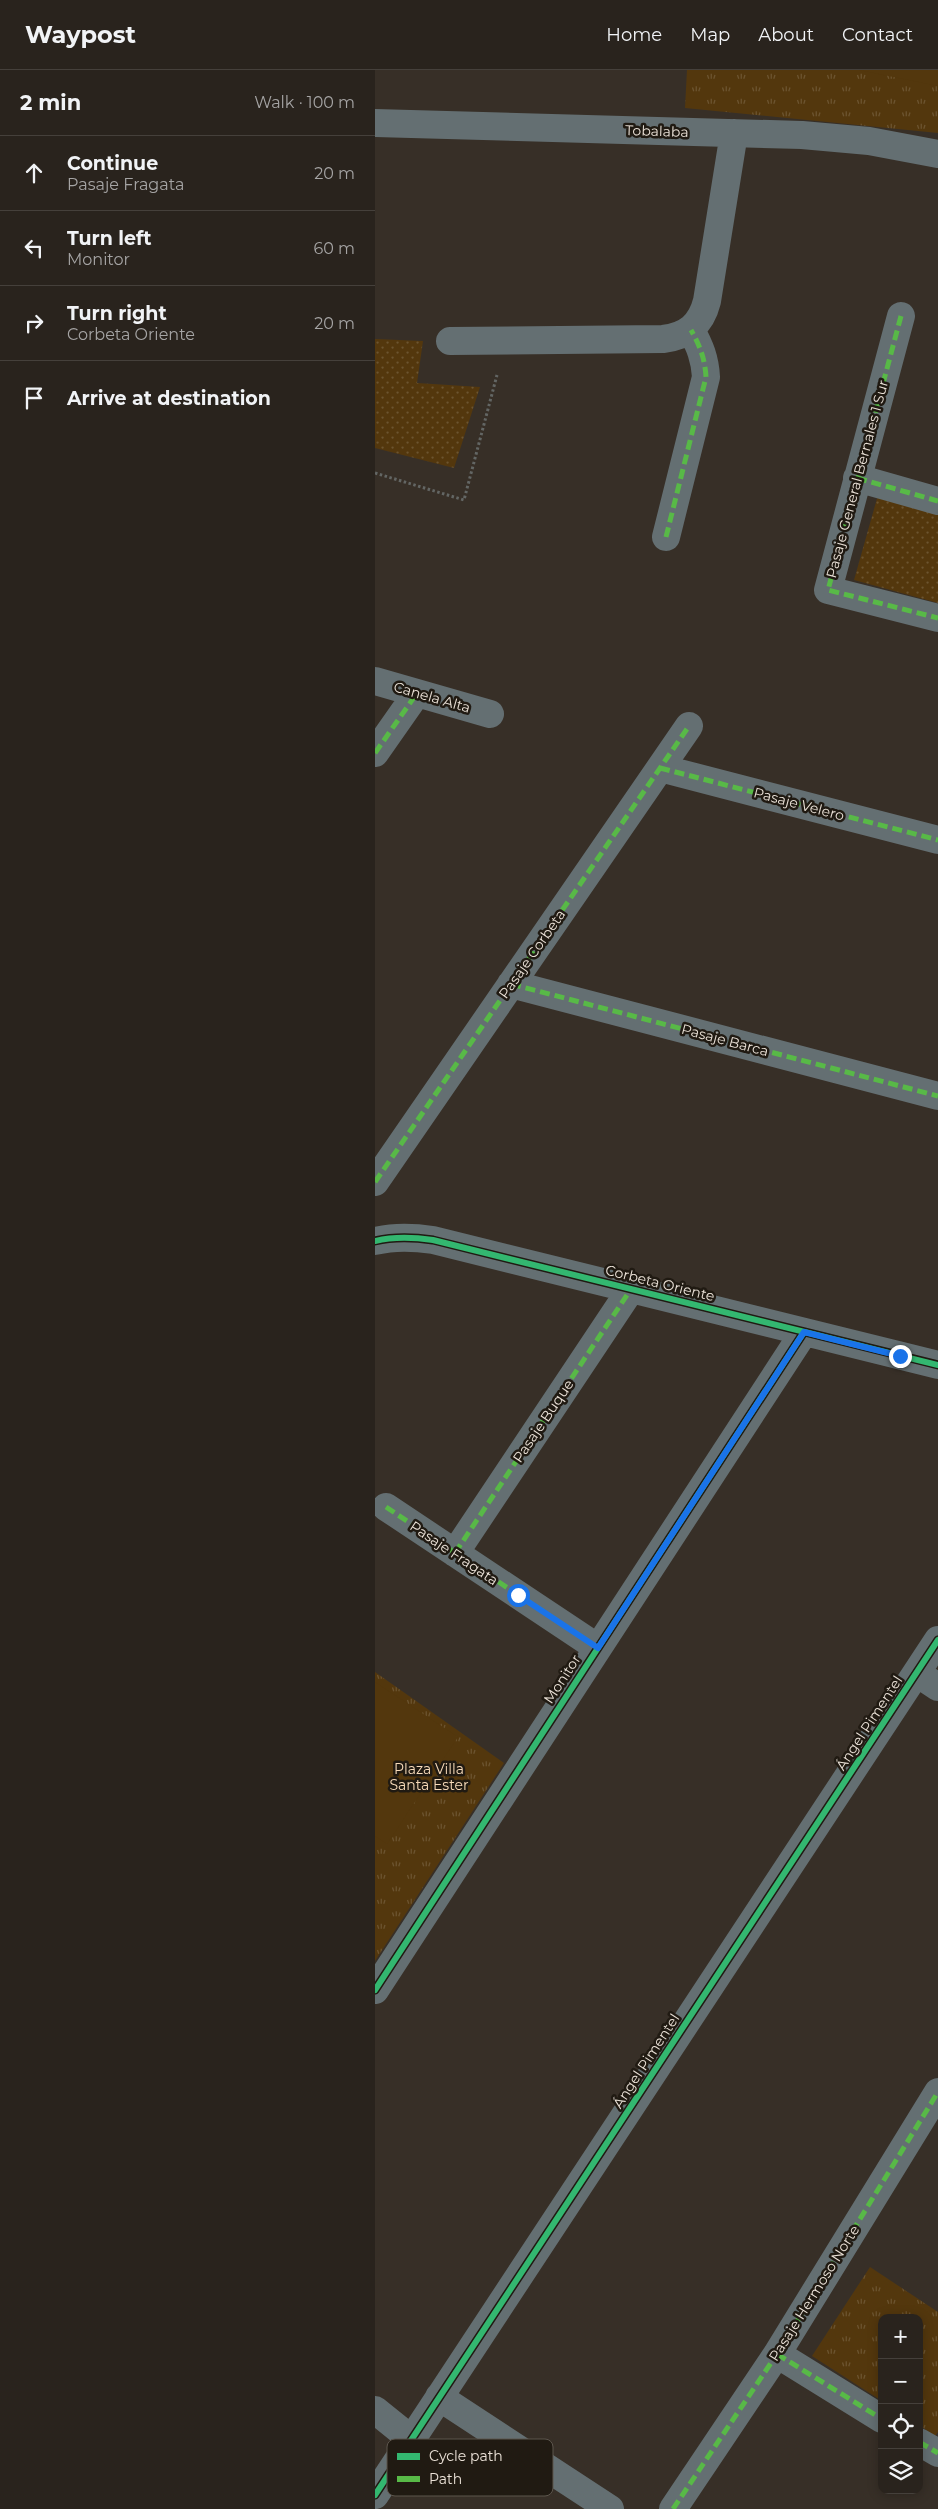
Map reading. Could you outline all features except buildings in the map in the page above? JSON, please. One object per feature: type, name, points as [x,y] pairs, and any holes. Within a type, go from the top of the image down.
[{"type":"street","name":"Tobalaba","points":[[375,123],[801,134],[869,141],[938,154]]},
{"type":"street","points":[[450,341],[663,339],[678,337],[691,330],[699,322],[707,301],[734,133]]},
{"type":"street","name":"Pasaje General Bernales 1 Sur","points":[[901,316],[828,590],[938,618]]},
{"type":"street","points":[[666,537],[707,378],[700,346],[691,330]]},
{"type":"street","points":[[857,478],[938,501]]},
{"type":"street","name":"Canela Alta","points":[[375,681],[490,714]]},
{"type":"street","points":[[375,753],[417,693]]},
{"type":"street","name":"Pasaje Corbeta","points":[[375,1182],[689,726]]},
{"type":"street","name":"Pasaje Velero","points":[[660,768],[938,840]]},
{"type":"street","name":"Pasaje Barca","points":[[511,984],[938,1096]]},
{"type":"street","name":"Corbeta Oriente","points":[[375,1241],[389,1237],[433,1240],[938,1365]]},
{"type":"street","name":"Pasaje Buque","points":[[455,1553],[631,1289]]},
{"type":"street","name":"Monitor","points":[[375,1990],[804,1332]]},
{"type":"street","name":"Pasaje Fragata","points":[[386,1507],[598,1648]]},
{"type":"street","name":"Ángel Pimentel","points":[[411,2439],[927,1680],[938,1640]]},
{"type":"street","name":"Pasaje Hermoso Norte","points":[[679,2500],[777,2354],[938,2092]]},
{"type":"street","points":[[777,2354],[878,2416]]},
{"type":"street","points":[[439,2397],[503,2439]]},
{"type":"street","points":[[375,2410],[411,2439]]},
{"type":"street","points":[[923,2444],[938,2453]]},
{"type":"street","points":[[553,2472],[609,2509]]},
{"type":"street","name":"Ángel Pimentel","points":[[375,2495],[387,2476]]},
{"type":"path","points":[[375,473],[464,500],[506,341]]},
{"type":"green space","points":[[687,70],[938,70],[938,133],[685,108]]},
{"type":"green space","points":[[859,70],[938,70],[938,86]]},
{"type":"green space","points":[[375,339],[423,341],[417,383],[480,387],[454,468],[375,448]]},
{"type":"green space","points":[[878,495],[938,512],[938,603],[854,580]]},
{"type":"green space","name":"Plaza Villa Santa Ester","points":[[375,1672],[504,1763],[375,1961]]},
{"type":"green space","points":[[375,1682],[458,1737],[387,1844],[375,1836]]},
{"type":"green space","points":[[870,2267],[938,2312],[938,2432],[935,2436],[923,2428],[923,2314],[878,2314],[878,2398],[812,2356]]},
{"type":"marked path","points":[[901,316],[828,590],[938,618]]},
{"type":"marked path","points":[[666,537],[706,377],[701,353],[691,330]]},
{"type":"marked path","points":[[857,478],[938,501]]},
{"type":"marked path","points":[[375,753],[417,693]]},
{"type":"marked path","points":[[375,1182],[689,726]]},
{"type":"marked path","points":[[660,768],[938,840]]},
{"type":"marked path","points":[[511,984],[938,1096]]},
{"type":"marked path","points":[[455,1553],[631,1289]]},
{"type":"marked path","points":[[386,1507],[598,1648]]},
{"type":"marked path","points":[[673,2509],[777,2354],[938,2092]]},
{"type":"marked path","points":[[777,2354],[878,2417]]},
{"type":"marked path","points":[[923,2444],[938,2453]]},
{"type":"cycle path","points":[[375,1241],[390,1238],[433,1240],[938,1365]]},
{"type":"cycle path","points":[[375,1990],[804,1332]]},
{"type":"cycle path","points":[[412,2439],[938,1640]]},
{"type":"cycle path","points":[[375,2495],[387,2477]]},
{"type":"route","points":[[518,1595],[598,1648],[804,1332],[900,1356]]}]
